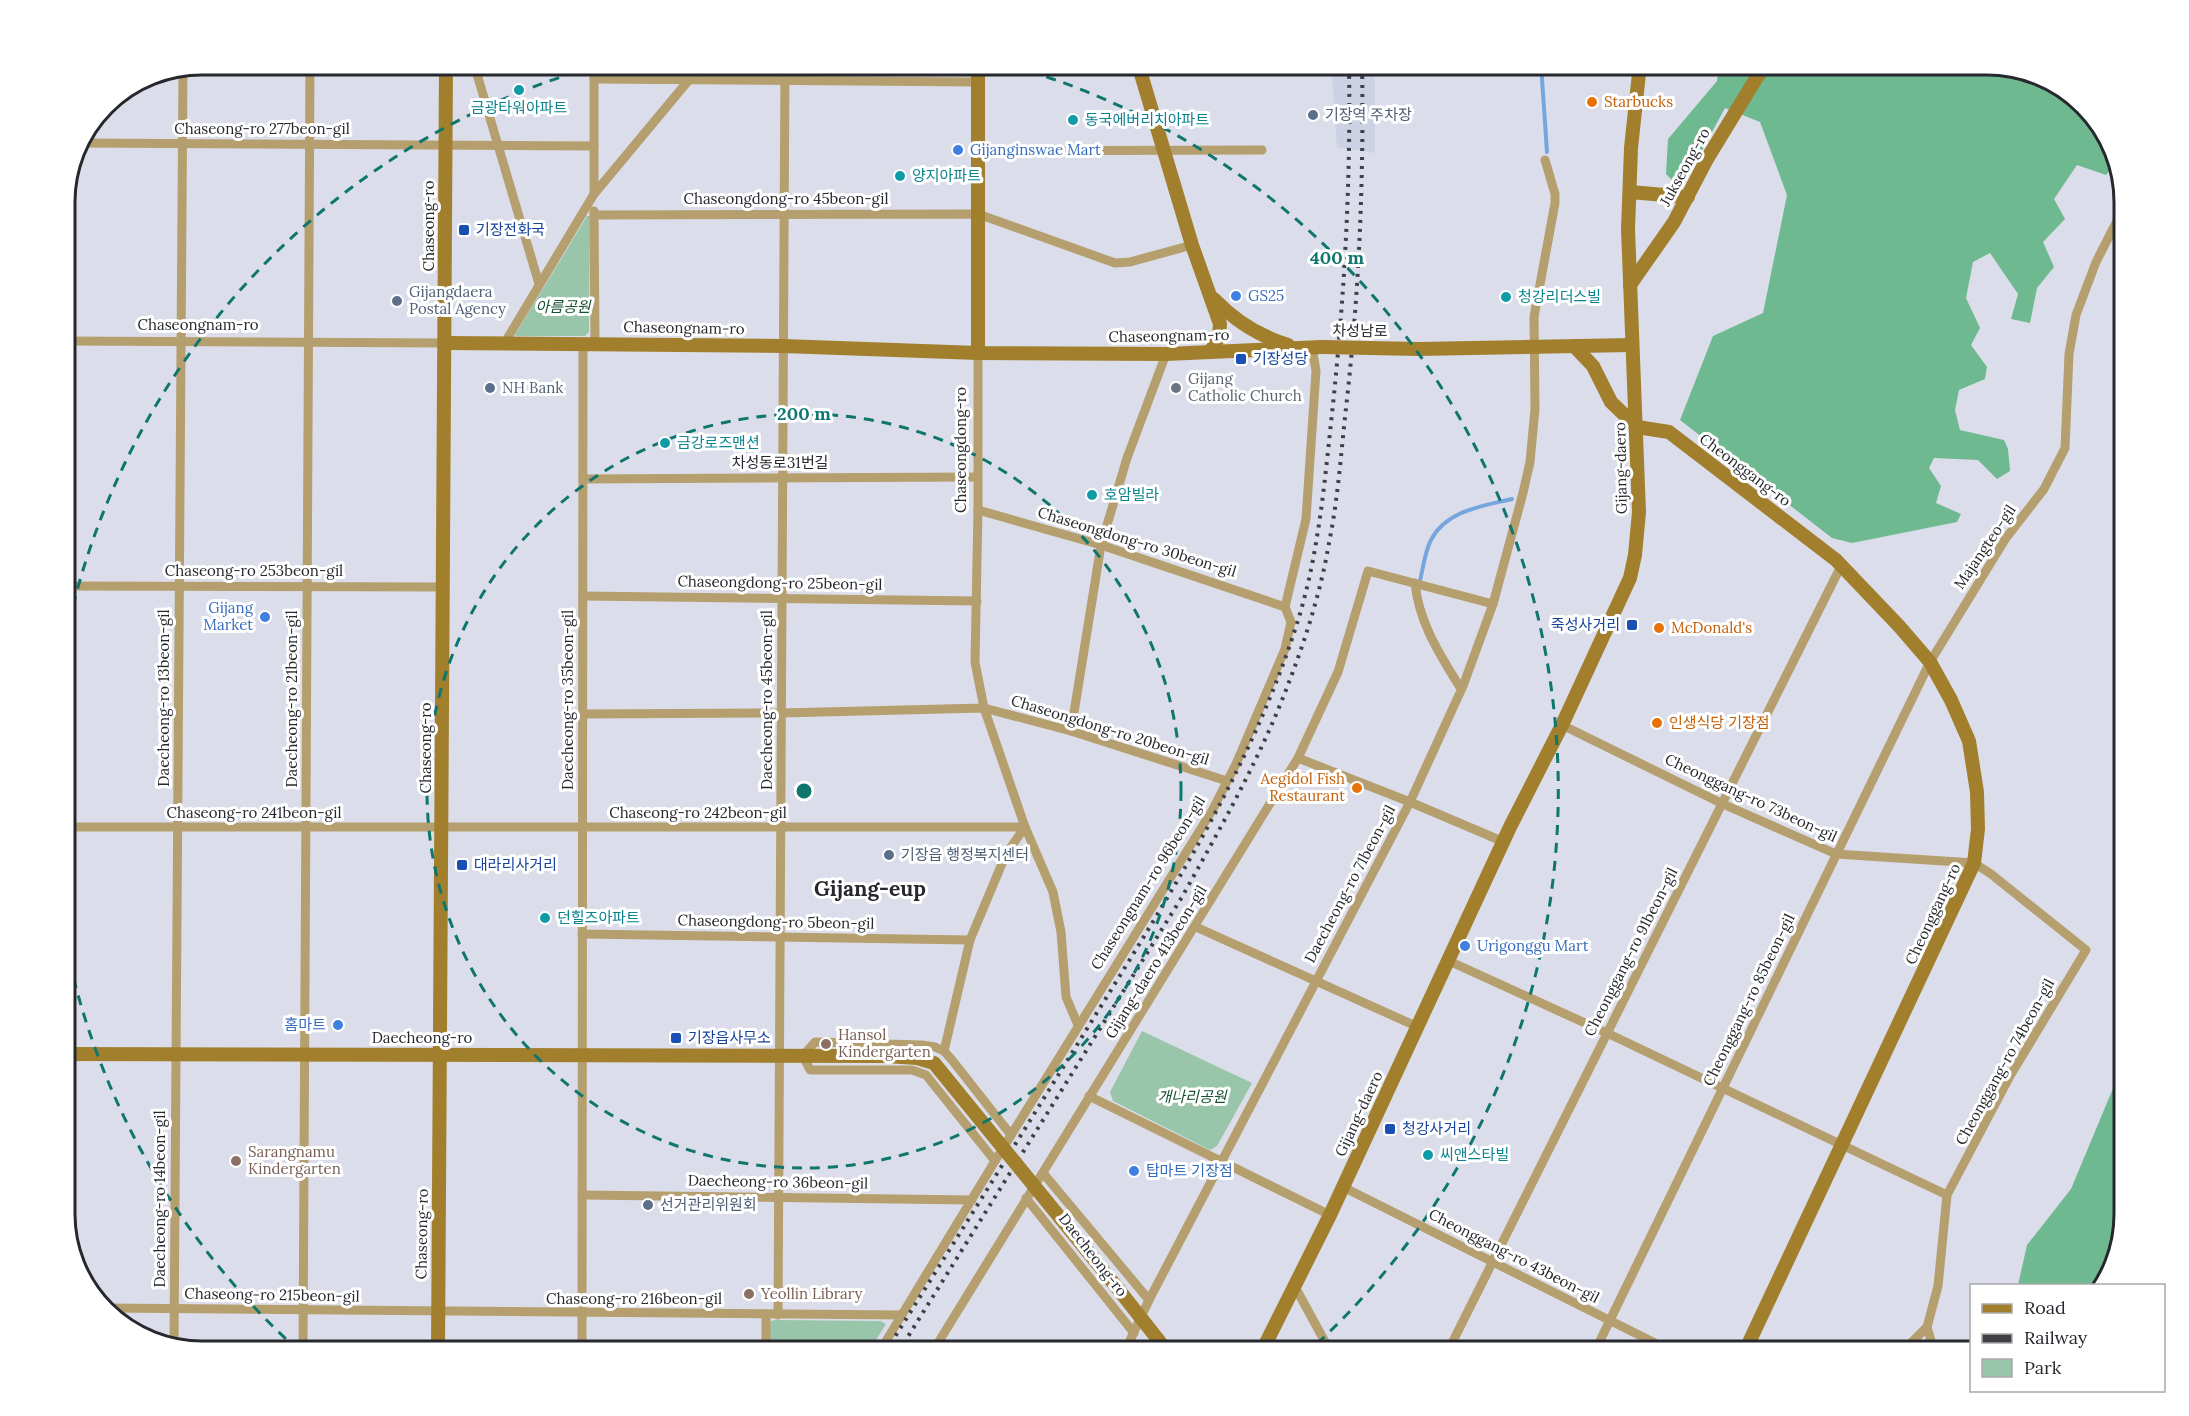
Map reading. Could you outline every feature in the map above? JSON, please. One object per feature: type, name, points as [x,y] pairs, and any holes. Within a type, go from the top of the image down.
[{"type":"main road","name":"Chaseong-ro","points":[[438,1341],[446,75]]},
{"type":"main road","name":"Chaseongdong-ro","points":[[978,75],[978,353]]},
{"type":"main road","points":[[1140,75],[1192,245],[1217,313],[1219,337],[1210,352]]},
{"type":"main road","name":"Gijang-daero","points":[[1267,1341],[1330,1215],[1630,578],[1635,555],[1639,512],[1628,229],[1639,75]]},
{"type":"main road","name":"Jukseong-ro","points":[[1630,285],[1667,233],[1707,159],[1758,75]]},
{"type":"main road","points":[[1630,192],[1688,197]]},
{"type":"main road","points":[[1210,295],[1232,316],[1256,332],[1279,342],[1312,347]]},
{"type":"main road","name":"Chaseongnam-ro","points":[[445,343],[783,346],[978,353],[1166,354],[1312,347]]},
{"type":"main road","points":[[1533,347],[1632,345]]},
{"type":"main road","points":[[1574,346],[1593,366],[1611,402],[1637,427]]},
{"type":"main road","name":"차성남로","points":[[1312,347],[1533,347]]},
{"type":"main road","name":"Cheonggang-ro","points":[[1637,427],[1669,432],[1841,566],[1899,626],[1929,662],[1961,720],[1969,741],[1977,792],[1978,829],[1974,863],[1750,1341]]},
{"type":"main road","name":"Daecheong-ro","points":[[75,1054],[779,1055],[917,1058],[934,1063],[1159,1341]]},
{"type":"street","name":"Daecheong-ro 21beon-gil","points":[[303,1341],[310,75]]},
{"type":"street","points":[[477,75],[539,284]]},
{"type":"street","name":"Daecheong-ro 35beon-gil","points":[[582,1055],[583,478],[594,215],[594,75]]},
{"type":"street","points":[[504,344],[594,194],[695,75]]},
{"type":"street","name":"Daecheong-ro 45beon-gil","points":[[779,1055],[785,75]]},
{"type":"street","name":"Daecheong-ro 13beon-gil","points":[[176,1055],[183,76]]},
{"type":"street","points":[[594,79],[978,82]]},
{"type":"street","name":"Chaseong-ro 277beon-gil","points":[[90,143],[446,144]]},
{"type":"street","points":[[446,144],[594,146]]},
{"type":"street","points":[[978,151],[1262,150]]},
{"type":"street","points":[[1533,347],[1537,297],[1555,204],[1555,194],[1545,160]]},
{"type":"street","name":"Chaseongdong-ro 45beon-gil","points":[[594,215],[978,214],[1115,263],[1130,262],[1192,245]]},
{"type":"street","name":"Majangteo-gil","points":[[1929,662],[2006,538],[2044,489],[2065,448],[2069,354],[2076,315],[2096,262],[2114,227]]},
{"type":"street","name":"Chaseongnam-ro","points":[[75,341],[445,343]]},
{"type":"street","points":[[1285,607],[1306,519],[1316,371],[1312,347]]},
{"type":"street","name":"Daecheong-ro 71beon-gil","points":[[1130,1341],[1149,1300],[1410,802],[1461,689],[1492,604],[1530,462],[1535,409],[1533,347]]},
{"type":"street","name":"Chaseongdong-ro","points":[[978,353],[975,662],[984,708],[1025,827],[1053,892],[1061,932],[1066,997],[1078,1025]]},
{"type":"street","points":[[1071,731],[1101,545],[1127,458],[1166,354]]},
{"type":"street","name":"차성동로31번길","points":[[583,478],[977,477]]},
{"type":"street","name":"Chaseongdong-ro 30beon-gil","points":[[978,510],[1101,545],[1285,607]]},
{"type":"street","name":"Cheonggang-ro 91beon-gil","points":[[1454,1341],[1841,566]]},
{"type":"street","name":"Gijang-daero 413beon-gil","points":[[940,1341],[1298,758],[1338,672],[1368,571],[1415,584]]},
{"type":"street","points":[[1461,689],[1426,629],[1420,614],[1415,584],[1492,604]]},
{"type":"street","name":"Chaseong-ro 253beon-gil","points":[[75,586],[443,587]]},
{"type":"street","name":"Chaseongdong-ro 25beon-gil","points":[[583,596],[977,601]]},
{"type":"street","name":"Chaseongnam-ro 96beon-gil","points":[[887,1341],[1078,1025],[1213,809],[1286,649],[1291,622],[1285,607]]},
{"type":"street","name":"Cheonggang-ro 85beon-gil","points":[[1600,1341],[1929,662]]},
{"type":"street","name":"Chaseongdong-ro 20beon-gil","points":[[582,714],[782,713],[984,708],[1071,731],[1227,781]]},
{"type":"street","name":"Cheonggang-ro 73beon-gil","points":[[1562,725],[1723,804],[1836,854],[1974,863]]},
{"type":"street","name":"Daecheong-ro 71beon-gil","points":[[1298,758],[1410,802]]},
{"type":"street","points":[[1410,802],[1504,842]]},
{"type":"street","name":"Chaseong-ro 241beon-gil","points":[[75,827],[442,828]]},
{"type":"street","points":[[944,1051],[970,940],[1005,854],[1025,827]]},
{"type":"street","name":"Chaseong-ro 242beon-gil","points":[[442,828],[1025,827]]},
{"type":"street","name":"Cheonggang-ro 74beon-gil","points":[[1931,1341],[1928,1327],[1938,1286],[1947,1195],[2010,1077],[2086,950],[1991,873],[1974,863]]},
{"type":"street","name":"Daecheong-ro 71beon-gil","points":[[1196,927],[1316,981]]},
{"type":"street","name":"Chaseongdong-ro 5beon-gil","points":[[582,934],[970,940]]},
{"type":"street","points":[[1449,961],[1607,1033],[1947,1195]]},
{"type":"street","points":[[1316,981],[1418,1027]]},
{"type":"street","points":[[995,1161],[926,1075],[912,1070],[810,1071],[803,1056],[815,1042],[935,1047],[944,1051],[1011,1135]]},
{"type":"street","name":"Daecheong-ro 14beon-gil","points":[[174,1338],[176,1055]]},
{"type":"street","points":[[582,1055],[582,1341]]},
{"type":"street","points":[[778,1315],[779,1055]]},
{"type":"street","points":[[1089,1096],[1330,1215]]},
{"type":"street","name":"Daecheong-ro","points":[[1043,1173],[1149,1300]]},
{"type":"street","name":"Cheonggang-ro 43beon-gil","points":[[1343,1187],[1649,1341]]},
{"type":"street","name":"Daecheong-ro 36beon-gil","points":[[582,1195],[972,1200]]},
{"type":"street","name":"Daecheong-ro","points":[[1026,1198],[1134,1333]]},
{"type":"street","points":[[1294,1286],[1324,1341]]},
{"type":"street","name":"Chaseong-ro 215beon-gil","points":[[116,1308],[437,1312]]},
{"type":"street","name":"Chaseong-ro 216beon-gil","points":[[437,1312],[902,1316]]},
{"type":"street","points":[[766,1314],[766,1341]]},
{"type":"street","name":"Cheonggang-ro 74beon-gil","points":[[1913,1341],[1928,1327]]},
{"type":"shaded area","points":[[1332,75],[1375,75],[1375,153],[1337,147]]},
{"type":"green space","points":[[1718,75],[2004,76],[2020,79],[2058,96],[2077,112],[2097,138],[2110,170],[2106,175],[2077,165],[2054,199],[2065,219],[2043,242],[2054,267],[2037,288],[2030,323],[2011,319],[2018,294],[1990,253],[1973,262],[1966,298],[1980,328],[1971,345],[1987,367],[1985,379],[1959,390],[1955,410],[1960,430],[2004,440],[2008,449],[2010,471],[1997,479],[1978,460],[1934,458],[1929,468],[1941,486],[1936,503],[1961,514],[1957,522],[1852,543],[1832,538],[1680,420],[1713,336],[1763,313],[1787,195],[1760,122],[1725,108],[1681,189],[1666,174],[1668,139],[1717,81]]},
{"type":"green space","name":"아름공원","points":[[587,216],[590,216],[589,332],[585,336],[515,335]]},
{"type":"green space","name":"개나리공원","points":[[1142,1031],[1252,1083],[1217,1146],[1210,1150],[1113,1101],[1110,1092]]},
{"type":"green space","points":[[2114,1086],[2113,1231],[2101,1270],[2094,1284],[2018,1284],[2027,1245],[2071,1189]]},
{"type":"green space","points":[[771,1321],[880,1321],[886,1324],[875,1341],[767,1341],[768,1326]]},
{"type":"waterway","points":[[1542,75],[1547,152]]},
{"type":"waterway","points":[[1420,581],[1429,544],[1446,522],[1478,507],[1512,499]]},
{"type":"railway","points":[[892,1341],[1184,869],[1237,771],[1281,670],[1306,593],[1320,521],[1326,472],[1340,334],[1346,244],[1349,75]]},
{"type":"railway","points":[[905,1341],[1182,897],[1253,765],[1295,665],[1322,578],[1339,476],[1351,365],[1357,279],[1361,193],[1362,75]]},
{"type":"place","name":"금광타워아파트","points":[[519,90]]},
{"type":"place","name":"Starbucks","points":[[1592,102]]},
{"type":"place","name":"기장역 주차장","points":[[1313,115]]},
{"type":"place","name":"동국에버리치아파트","points":[[1073,120]]},
{"type":"place","name":"Gijanginswae Mart","points":[[958,150]]},
{"type":"place","name":"양지아파트","points":[[900,176]]},
{"type":"place","name":"기장전화국","points":[[464,230]]},
{"type":"place","name":"GS25","points":[[1236,296]]},
{"type":"place","name":"청강리더스빌","points":[[1506,297]]},
{"type":"place","name":"Gijangdaera Postal Agency","points":[[397,301]]},
{"type":"place","name":"기장성당","points":[[1241,359]]},
{"type":"place","name":"NH Bank","points":[[490,388]]},
{"type":"place","name":"Gijang Catholic Church","points":[[1176,388]]},
{"type":"place","name":"금강로즈맨션","points":[[665,443]]},
{"type":"place","name":"호암빌라","points":[[1092,495]]},
{"type":"place","name":"Gijang Market","points":[[265,617]]},
{"type":"place","name":"죽성사거리","points":[[1632,625]]},
{"type":"place","name":"McDonald's","points":[[1659,628]]},
{"type":"place","name":"인생식당 기장점","points":[[1657,723]]},
{"type":"place","name":"Aegidol Fish Restaurant","points":[[1357,788]]},
{"type":"place","name":"기장읍 행정복지센터","points":[[889,855]]},
{"type":"place","name":"대라리사거리","points":[[462,865]]},
{"type":"place","name":"던힐즈아파트","points":[[545,918]]},
{"type":"place","name":"Urigonggu Mart","points":[[1465,946]]},
{"type":"place","name":"홈마트","points":[[338,1025]]},
{"type":"place","name":"기장읍사무소","points":[[676,1038]]},
{"type":"place","name":"Hansol Kindergarten","points":[[826,1044]]},
{"type":"place","name":"청강사거리","points":[[1390,1129]]},
{"type":"place","name":"씨앤스타빌","points":[[1428,1155]]},
{"type":"place","name":"Sarangnamu Kindergarten","points":[[236,1161]]},
{"type":"place","name":"탑마트 기장점","points":[[1134,1171]]},
{"type":"place","name":"선거관리위원회","points":[[648,1205]]},
{"type":"place","name":"Yeollin Library","points":[[749,1294]]},
{"type":"district","name":"Gijang-eup","points":[[870,889]]}]
